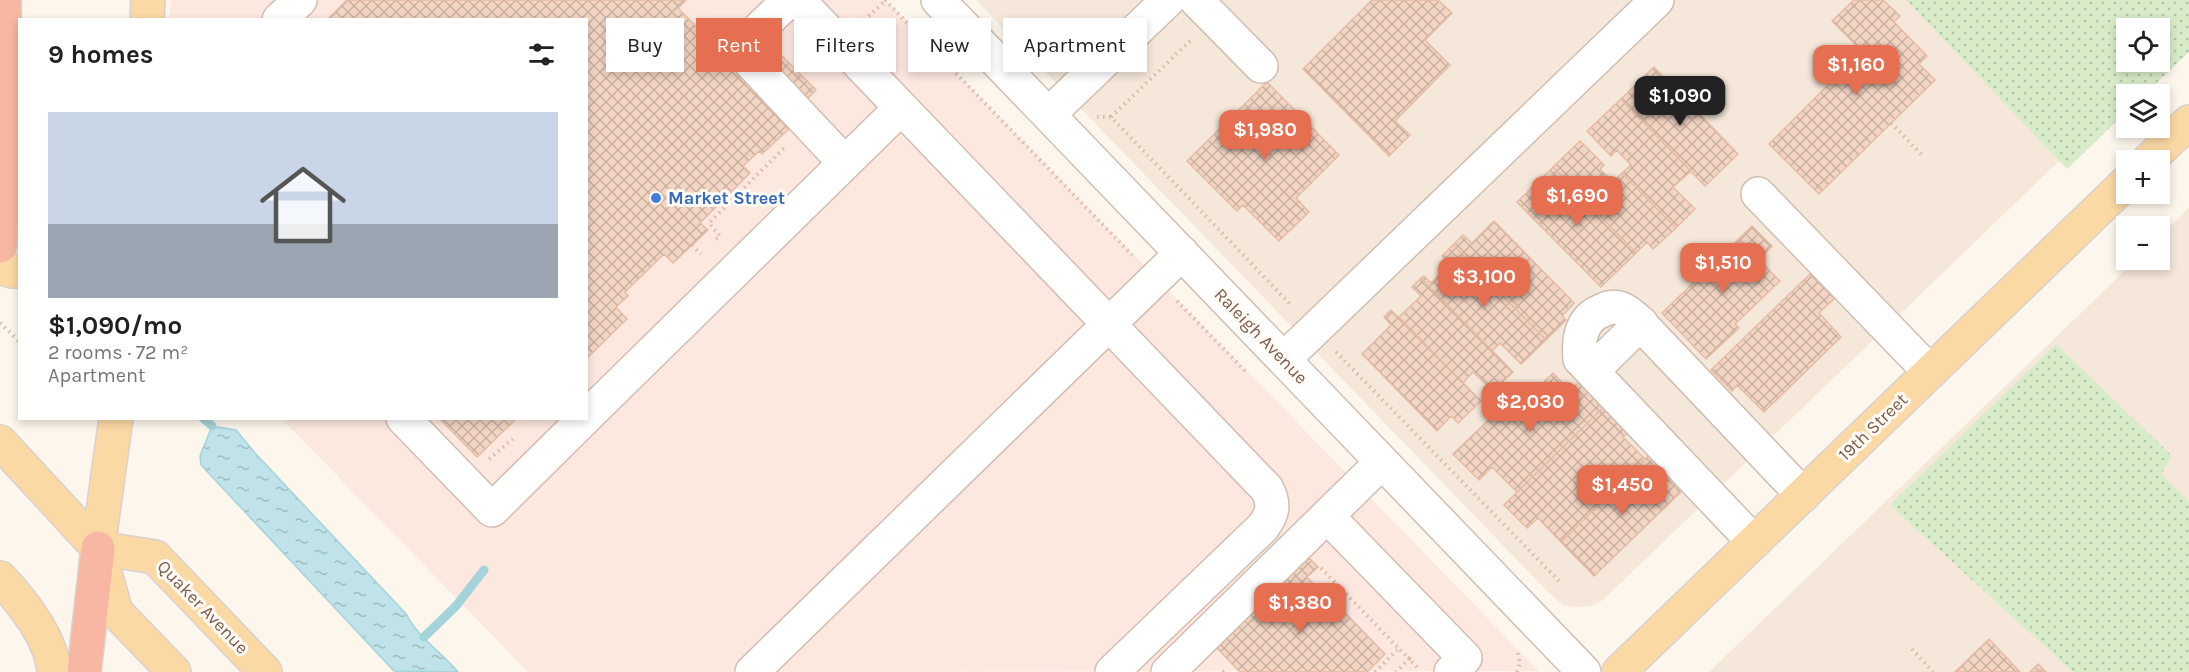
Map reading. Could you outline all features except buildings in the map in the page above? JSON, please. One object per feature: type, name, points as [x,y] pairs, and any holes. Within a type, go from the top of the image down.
[{"type":"highway","points":[[0,246],[6,139],[3,0]]},
{"type":"highway","points":[[84,672],[98,548]]},
{"type":"main road","points":[[147,18],[148,0]]},
{"type":"main road","points":[[2160,150],[2189,122]]},
{"type":"main road","name":"19th Street","points":[[1618,672],[2116,193]]},
{"type":"main road","points":[[0,267],[18,271]]},
{"type":"main road","points":[[116,420],[98,548],[116,612],[174,672]]},
{"type":"main road","points":[[0,442],[98,548]]},
{"type":"main road","name":"Quaker Avenue","points":[[98,548],[155,557],[265,672]]},
{"type":"main road","points":[[0,578],[21,600],[39,629],[54,664],[54,672]]},
{"type":"street","points":[[281,18],[300,0]]},
{"type":"street","points":[[789,0],[750,37],[851,157]]},
{"type":"street","points":[[798,0],[1267,489],[1273,501],[1272,515],[1263,527],[1112,672]]},
{"type":"street","name":"Raleigh Avenue","points":[[938,0],[1584,672]]},
{"type":"street","points":[[1049,114],[1168,0]]},
{"type":"street","points":[[1284,359],[1657,0]]},
{"type":"street","points":[[1205,9],[1261,66]]},
{"type":"street","points":[[588,416],[901,108]]},
{"type":"street","points":[[1758,194],[1930,372]]},
{"type":"street","points":[[752,672],[1182,253]]},
{"type":"street","points":[[1754,542],[1580,359],[1579,348],[1584,325],[1595,313],[1611,307],[1621,308],[1641,323],[1803,495]]},
{"type":"street","points":[[405,420],[492,510],[584,420]]},
{"type":"street","points":[[1167,672],[1382,462]]},
{"type":"street","points":[[1327,516],[1465,658],[1451,672]]},
{"type":"path","points":[[885,0],[1252,378]]},
{"type":"path","points":[[1205,9],[1111,117],[1314,330],[1560,582]]},
{"type":"path","points":[[1891,123],[1922,155]]},
{"type":"path","points":[[714,242],[720,236],[709,223],[789,143]]},
{"type":"path","points":[[692,245],[701,254],[707,248]]},
{"type":"path","points":[[0,323],[18,340]]},
{"type":"path","points":[[482,461],[489,459],[519,435]]},
{"type":"path","points":[[1298,544],[1422,672]]},
{"type":"path","points":[[1375,672],[1399,648]]},
{"type":"path","points":[[1912,649],[1933,672]]},
{"type":"path","points":[[1517,672],[1520,663],[1518,652]]},
{"type":"path","points":[[1396,672],[1409,659]]},
{"type":"shaded area","points":[[171,0],[886,0],[908,23],[908,72],[956,72],[1539,671],[528,672],[283,420],[588,420],[588,18],[169,18]]},
{"type":"shaded area","points":[[976,0],[2189,0],[2189,36],[2170,54],[2170,18],[2116,18],[2116,72],[2152,72],[2139,84],[2116,84],[2116,106],[1603,600],[1591,606],[1563,605],[1046,72],[1147,72],[1147,18],[1003,18],[1003,28]]},
{"type":"shaded area","points":[[2189,208],[2189,672],[1709,672],[2126,270],[2170,270],[2170,226]]},
{"type":"green space","points":[[1906,0],[2189,0],[2189,52],[2170,70],[2170,18],[2116,18],[2116,72],[2168,72],[2155,84],[2116,84],[2116,122],[2067,169]]},
{"type":"green space","points":[[2056,344],[2172,456],[2161,474],[2189,501],[2189,672],[2073,672],[1890,505]]},
{"type":"water","points":[[212,426],[236,430],[407,615],[423,637],[458,672],[394,671],[201,465],[200,456]]},
{"type":"waterway","points":[[205,420],[212,426]]},
{"type":"waterway","points":[[424,637],[456,606],[484,570]]},
{"type":"place","name":"Market Street","points":[[656,198]]}]
